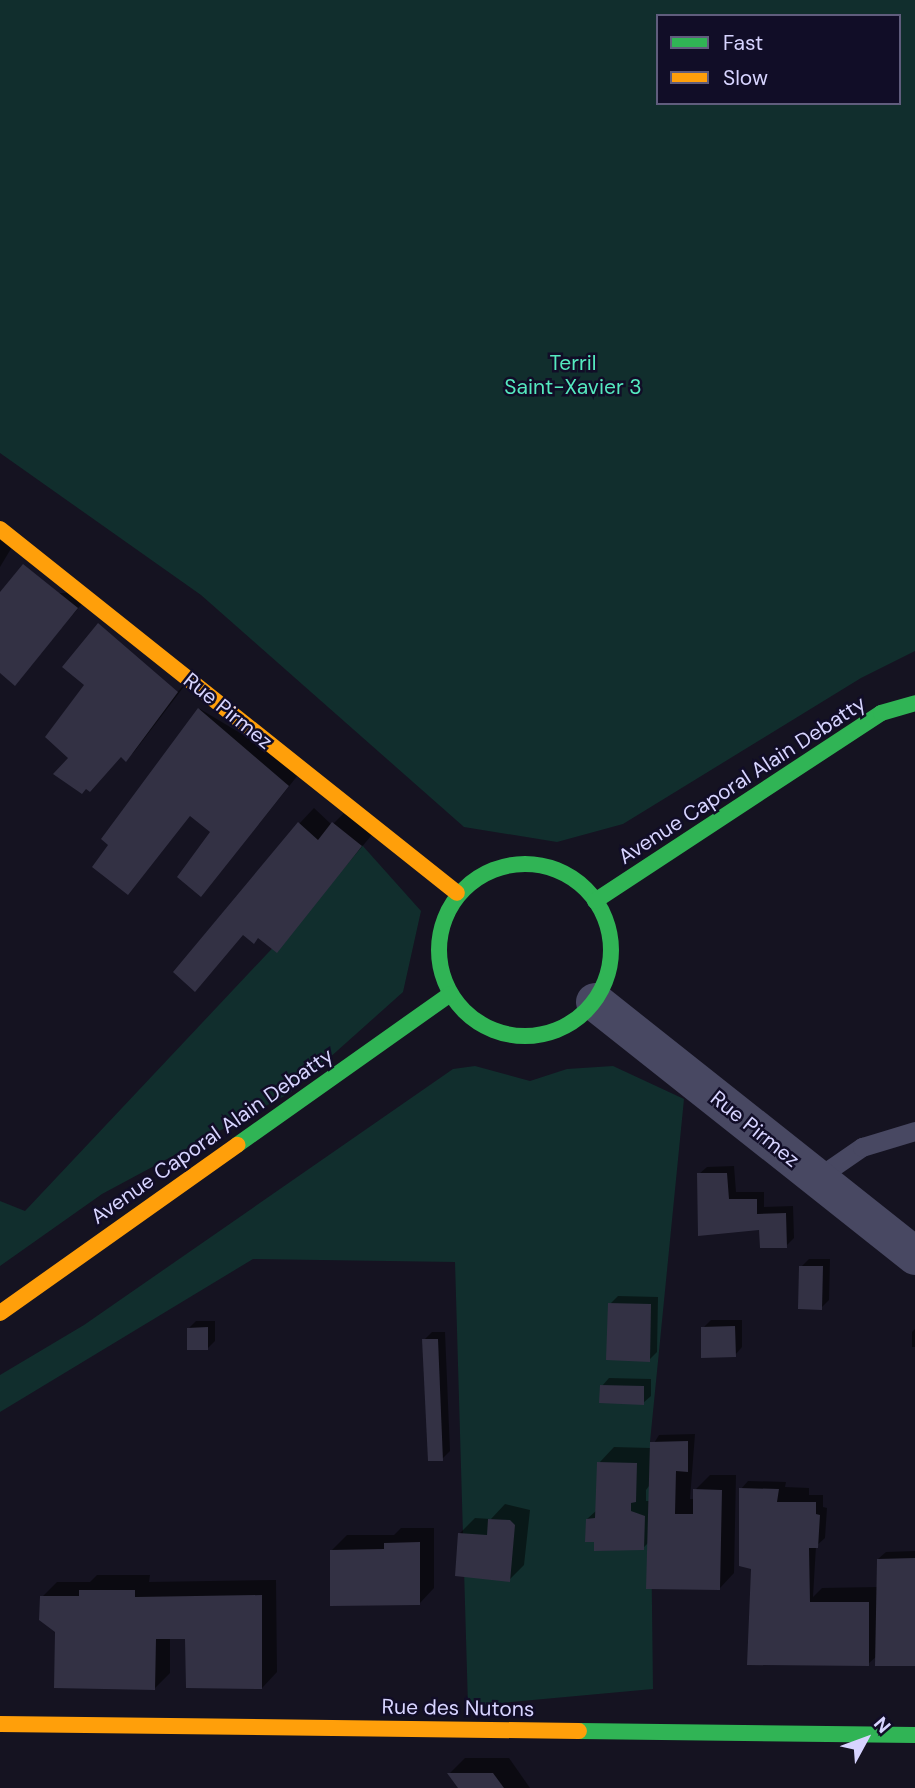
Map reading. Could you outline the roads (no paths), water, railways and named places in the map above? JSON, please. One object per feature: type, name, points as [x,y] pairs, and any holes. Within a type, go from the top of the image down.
[{"type":"main road","name":"Rue Pirmez","points":[[0,529],[457,893]]},
{"type":"main road","name":"Avenue Caporal Alain Debatty","points":[[595,901],[881,713],[915,703]]},
{"type":"main road","points":[[520,864],[545,866],[573,878],[595,901],[605,918],[612,948],[608,975],[595,1002],[574,1023],[547,1035],[508,1036],[469,1018],[450,995],[439,967],[439,936],[457,893],[491,870],[520,864]]},
{"type":"main road","name":"Avenue Caporal Alain Debatty","points":[[0,1313],[450,995]]},
{"type":"main road","name":"Rue des Nutons","points":[[0,1724],[915,1735]]},
{"type":"street","name":"Rue Pirmez","points":[[595,1002],[915,1256]]},
{"type":"lane","points":[[817,1178],[862,1147],[915,1131]]},
{"type":"park label","name":"Terril Saint-Xavier 3","points":[[573,375]]}]
